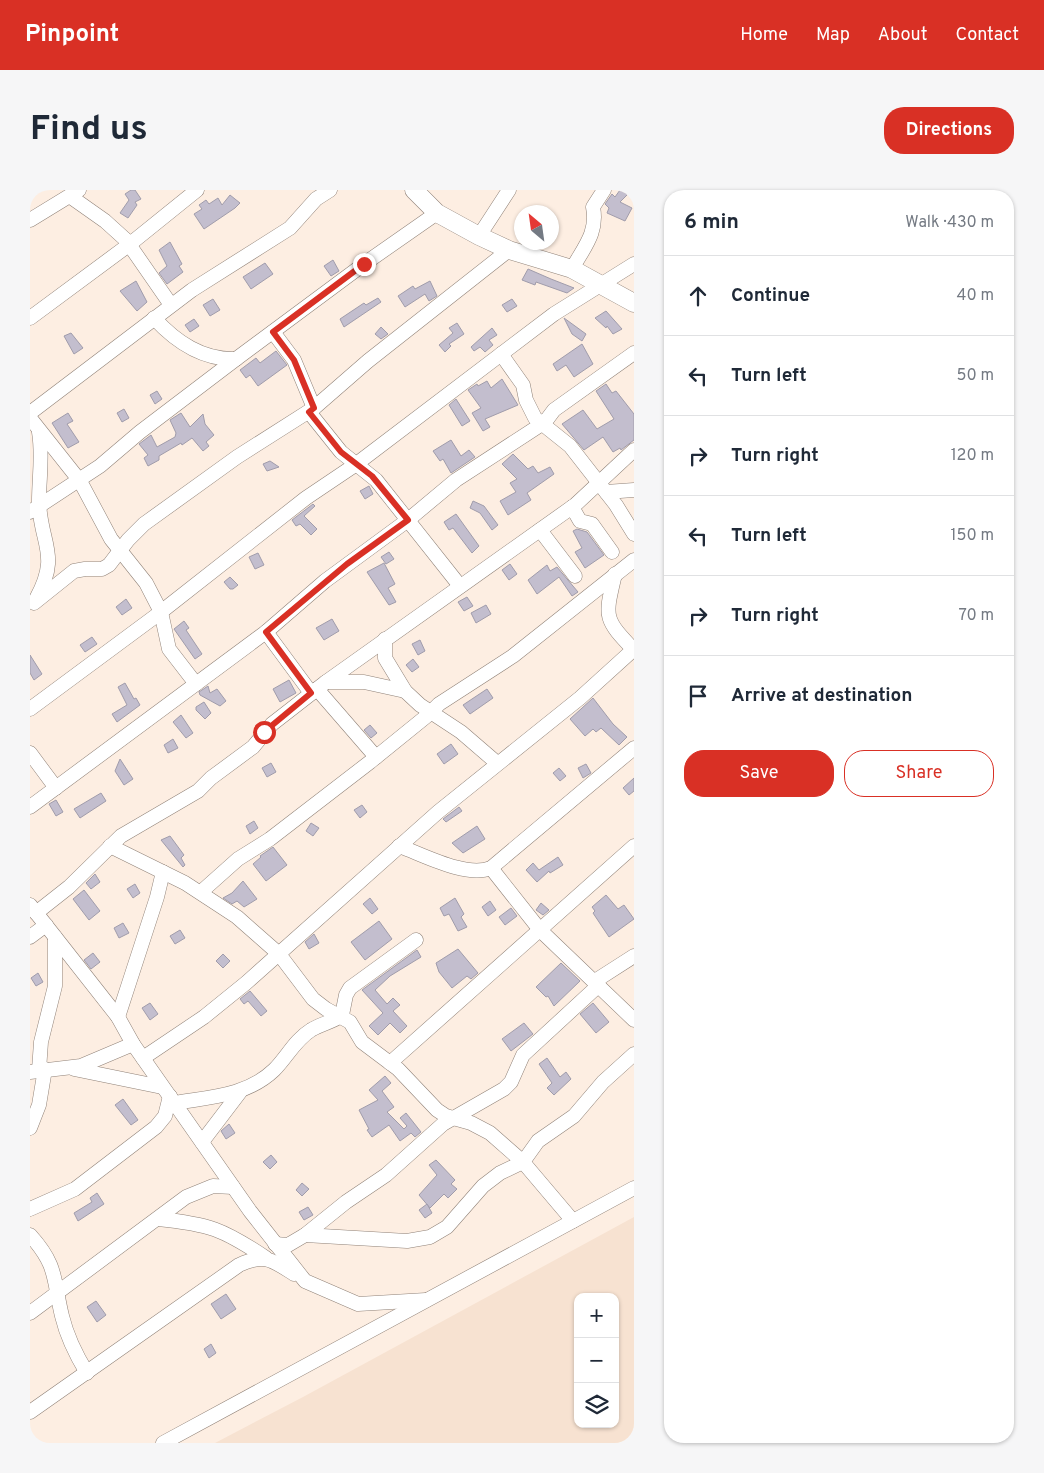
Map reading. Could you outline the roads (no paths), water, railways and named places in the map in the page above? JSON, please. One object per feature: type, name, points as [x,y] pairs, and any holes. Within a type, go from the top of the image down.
[{"type":"main road","points":[[418,191],[437,213],[479,236],[509,250],[572,269],[634,303]]},
{"type":"street","points":[[30,318],[130,244],[197,190]]},
{"type":"street","points":[[32,422],[154,318],[224,268],[290,228],[316,199],[330,190]]},
{"type":"street","points":[[479,236],[509,190]]},
{"type":"street","points":[[572,269],[593,232],[596,222],[593,207],[604,190]]},
{"type":"street","points":[[30,220],[75,193],[130,244],[171,305]]},
{"type":"street","points":[[35,509],[80,481],[236,359],[437,213]]},
{"type":"street","points":[[32,607],[74,572],[106,568],[144,524],[236,457],[312,410],[368,361],[509,250]]},
{"type":"street","points":[[30,709],[161,612],[306,498],[355,465],[554,314],[634,264]]},
{"type":"street","points":[[154,318],[172,335],[198,352],[220,359],[236,359]]},
{"type":"street","points":[[273,332],[294,360],[312,410],[341,452],[376,480],[460,586]]},
{"type":"street","points":[[30,807],[266,632],[340,569],[408,520],[456,480],[541,424],[554,410],[634,353]]},
{"type":"street","points":[[501,354],[523,385],[528,407],[541,424],[570,446],[603,487],[634,534]]},
{"type":"street","points":[[32,422],[80,481],[108,533],[146,583],[161,612],[170,649],[196,684]]},
{"type":"street","points":[[32,422],[42,462],[35,509],[49,550],[45,578],[32,607]]},
{"type":"street","points":[[305,1281],[233,1187],[133,1044],[118,1017],[33,909],[69,887],[110,846],[138,826],[198,791],[211,778],[253,747],[272,724],[318,688],[460,586],[603,487],[634,450]]},
{"type":"street","points":[[603,487],[634,490]]},
{"type":"street","points":[[572,508],[580,521],[592,524],[612,552]]},
{"type":"street","points":[[540,530],[575,576]]},
{"type":"street","points":[[201,892],[238,859],[270,839],[376,757],[431,713],[439,704],[530,642],[634,560]]},
{"type":"street","points":[[143,1058],[225,1000],[399,846],[497,763],[580,698],[634,649],[613,627],[607,615],[606,608],[615,574]]},
{"type":"street","points":[[266,632],[318,688],[376,757]]},
{"type":"street","points":[[385,639],[385,658],[405,691],[431,713],[460,732],[497,763]]},
{"type":"street","points":[[318,688],[364,682],[405,691]]},
{"type":"street","points":[[399,846],[466,871],[479,872],[491,868],[634,748]]},
{"type":"street","points":[[30,753],[56,788]]},
{"type":"street","points":[[110,846],[201,892],[237,918],[278,954],[314,999],[326,1009],[350,1022],[358,1037],[369,1049],[390,1063],[437,1110],[452,1118],[471,1123],[490,1133],[523,1162],[573,1221]]},
{"type":"street","points":[[390,1063],[634,846]]},
{"type":"street","points":[[491,868],[540,930],[634,1020]]},
{"type":"street","points":[[118,1017],[163,872]]},
{"type":"street","points":[[30,937],[46,925]]},
{"type":"street","points":[[30,1128],[39,1106],[38,1071],[41,1042],[55,986],[55,937]]},
{"type":"street","points":[[202,1142],[240,1092],[268,1076],[296,1043],[312,1030],[340,1017],[344,1011],[346,995],[350,988],[416,940]]},
{"type":"street","points":[[275,1244],[288,1245],[306,1235],[346,1202],[386,1175],[433,1132],[452,1118],[508,1086],[523,1056],[597,983],[634,956]]},
{"type":"street","points":[[38,1071],[68,1068],[93,1062],[133,1044]]},
{"type":"street","points":[[306,1235],[407,1241],[430,1237],[447,1227],[488,1182],[523,1162],[538,1141],[574,1116],[603,1082],[634,1054]]},
{"type":"street","points":[[68,1068],[169,1095],[240,1092]]},
{"type":"street","points":[[30,1209],[75,1189],[156,1127],[165,1116],[169,1095]]},
{"type":"street","points":[[30,1313],[194,1192],[213,1186],[233,1187]]},
{"type":"street","points":[[163,1443],[634,1188]]},
{"type":"street","points":[[158,1219],[197,1223],[219,1229],[237,1238],[305,1281],[358,1304],[426,1300]]},
{"type":"street","points":[[30,1235],[43,1250],[52,1265],[62,1316],[69,1340],[87,1373]]},
{"type":"street","points":[[30,1412],[225,1274],[254,1258],[266,1258]]}]
